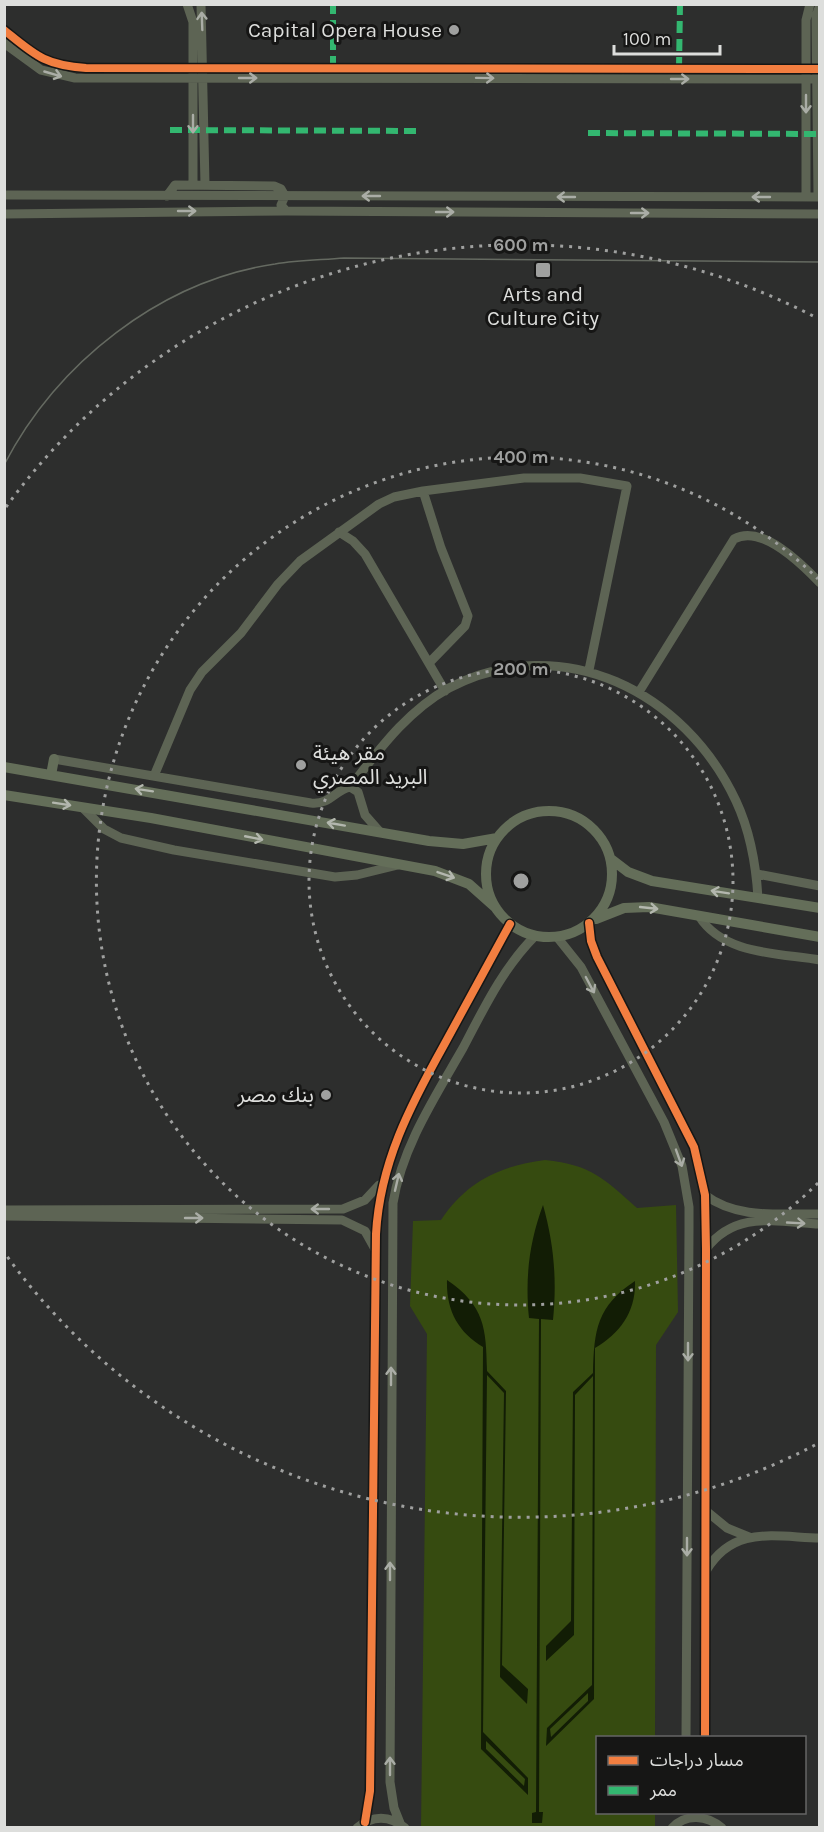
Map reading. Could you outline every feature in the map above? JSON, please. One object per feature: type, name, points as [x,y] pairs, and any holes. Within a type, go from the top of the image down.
[{"type":"main road","points":[[51,775],[54,759]]},
{"type":"main road","points":[[4,767],[446,844],[497,838]]},
{"type":"main road","points":[[4,795],[399,864],[453,877],[483,894],[510,924],[535,936],[557,937],[568,934],[612,911],[631,907],[699,916],[819,937]]},
{"type":"main road","points":[[496,908],[488,891],[486,873],[489,854],[497,838],[509,824],[525,815],[543,810],[561,811],[578,817],[593,827],[604,842],[611,859],[613,876],[610,892],[603,907],[591,922]]},
{"type":"main road","points":[[611,859],[628,872],[652,881],[819,908]]},
{"type":"street","points":[[187,4],[194,22],[205,185]]},
{"type":"street","points":[[193,185],[201,4]]},
{"type":"street","points":[[4,195],[819,197],[814,74],[806,21],[810,4]]},
{"type":"street","points":[[806,197],[816,16],[819,5]]},
{"type":"street","points":[[4,30],[36,56],[65,66],[198,73]]},
{"type":"street","points":[[4,43],[30,64],[61,77],[198,73],[814,74]]},
{"type":"street","points":[[167,196],[174,186],[193,185],[274,186],[281,189],[285,196]]},
{"type":"street","points":[[128,196],[124,204],[129,211]]},
{"type":"street","points":[[285,196],[281,205],[286,211]]},
{"type":"street","points":[[730,197],[730,214]]},
{"type":"street","points":[[4,214],[129,211],[819,214]]},
{"type":"street","points":[[154,776],[197,678],[241,633],[289,572],[339,532],[387,500],[423,491],[543,476],[580,478],[627,486],[589,670]]},
{"type":"street","points":[[423,491],[441,548],[468,616],[465,626],[429,663]]},
{"type":"street","points":[[339,532],[365,554],[445,691]]},
{"type":"street","points":[[639,692],[734,539],[745,534],[761,538],[789,556],[819,583]]},
{"type":"street","points":[[54,759],[316,804],[328,801],[350,787],[397,728],[413,713],[445,691],[480,676],[513,668],[558,665],[589,670],[639,692],[684,728],[712,759],[725,779],[746,825],[757,874],[758,898]]},
{"type":"street","points":[[350,787],[358,792],[365,815],[380,832]]},
{"type":"street","points":[[83,808],[96,823],[112,834],[185,852],[335,877],[357,875],[399,864]]},
{"type":"street","points":[[757,874],[819,886]]},
{"type":"street","points":[[699,916],[712,932],[732,944],[819,960]]},
{"type":"street","points":[[591,922],[591,941],[597,957],[694,1147],[705,1195],[705,1736]]},
{"type":"street","points":[[361,1825],[370,1785],[377,1214],[384,1174],[395,1138],[417,1093],[510,924]]},
{"type":"street","points":[[403,1825],[394,1808],[390,1782],[393,1203],[407,1152],[445,1079],[506,970],[535,936]]},
{"type":"street","points":[[557,937],[581,968],[664,1122],[682,1166],[687,1186],[689,1228],[686,1736]]},
{"type":"street","points":[[4,1216],[343,1209],[365,1200],[377,1189],[384,1174]]},
{"type":"street","points":[[705,1195],[723,1207],[739,1211],[819,1214]]},
{"type":"street","points":[[4,1210],[135,1214]]},
{"type":"street","points":[[153,1214],[342,1220],[365,1231],[376,1254]]},
{"type":"street","points":[[706,1249],[723,1231],[746,1222],[819,1224]]},
{"type":"street","points":[[705,1510],[727,1528],[748,1537],[819,1538]]},
{"type":"street","points":[[705,1573],[723,1548],[748,1537]]},
{"type":"street","points":[[673,1826],[693,1817],[711,1820],[721,1826]]},
{"type":"street","points":[[361,1825],[383,1818],[403,1825]]},
{"type":"green space","points":[[545,1160],[586,1169],[605,1181],[637,1208],[676,1205],[678,1312],[656,1345],[655,1736],[596,1736],[596,1814],[655,1814],[655,1827],[421,1827],[427,1334],[410,1306],[413,1221],[441,1220],[451,1206],[473,1185],[499,1171]]},
{"type":"shaded area","points":[[543,1205],[554,1262],[555,1291],[553,1320],[541,1319],[539,1812],[543,1812],[542,1823],[532,1823],[532,1813],[536,1812],[539,1319],[529,1318],[528,1289],[531,1247]]},
{"type":"shaded area","points":[[447,1280],[469,1299],[476,1309],[484,1330],[487,1371],[506,1391],[502,1665],[528,1689],[527,1704],[500,1677],[504,1393],[487,1375],[483,1732],[528,1778],[528,1795],[481,1749],[483,1347],[460,1327],[451,1310]],"holes":[[[486,1741],[525,1779],[524,1786],[486,1749]]]},
{"type":"shaded area","points":[[635,1281],[635,1292],[630,1311],[619,1328],[595,1348],[594,1699],[546,1746],[547,1728],[592,1685],[593,1376],[575,1395],[574,1635],[546,1661],[546,1646],[571,1621],[573,1392],[593,1373],[595,1344],[600,1320],[605,1310],[622,1290]],"holes":[[[588,1693],[588,1701],[551,1737],[550,1729]]]},
{"type":"tram line","points":[[4,465],[26,428],[53,393],[83,361],[116,333],[153,308],[192,288],[233,273],[275,264],[344,258],[820,262]]},
{"type":"marked path","points":[[333,4],[333,68]]},
{"type":"marked path","points":[[679,69],[680,4]]},
{"type":"marked path","points":[[170,130],[422,131]]},
{"type":"marked path","points":[[588,133],[820,134]]},
{"type":"cycle path","points":[[4,30],[41,57],[72,67],[86,68],[820,69]]},
{"type":"cycle path","points":[[589,923],[591,941],[597,957],[694,1147],[705,1195],[705,1736]]},
{"type":"cycle path","points":[[365,1822],[370,1791],[376,1234],[379,1208],[390,1159],[409,1113],[431,1068],[510,924]]},
{"type":"place","name":"Capital Opera House","points":[[454,30]]},
{"type":"place","name":"Arts and Culture City","points":[[543,270]]},
{"type":"place","name":"مقر هيئة البريد المصري","points":[[301,765]]},
{"type":"place","name":"بنك مصر","points":[[326,1095]]}]
